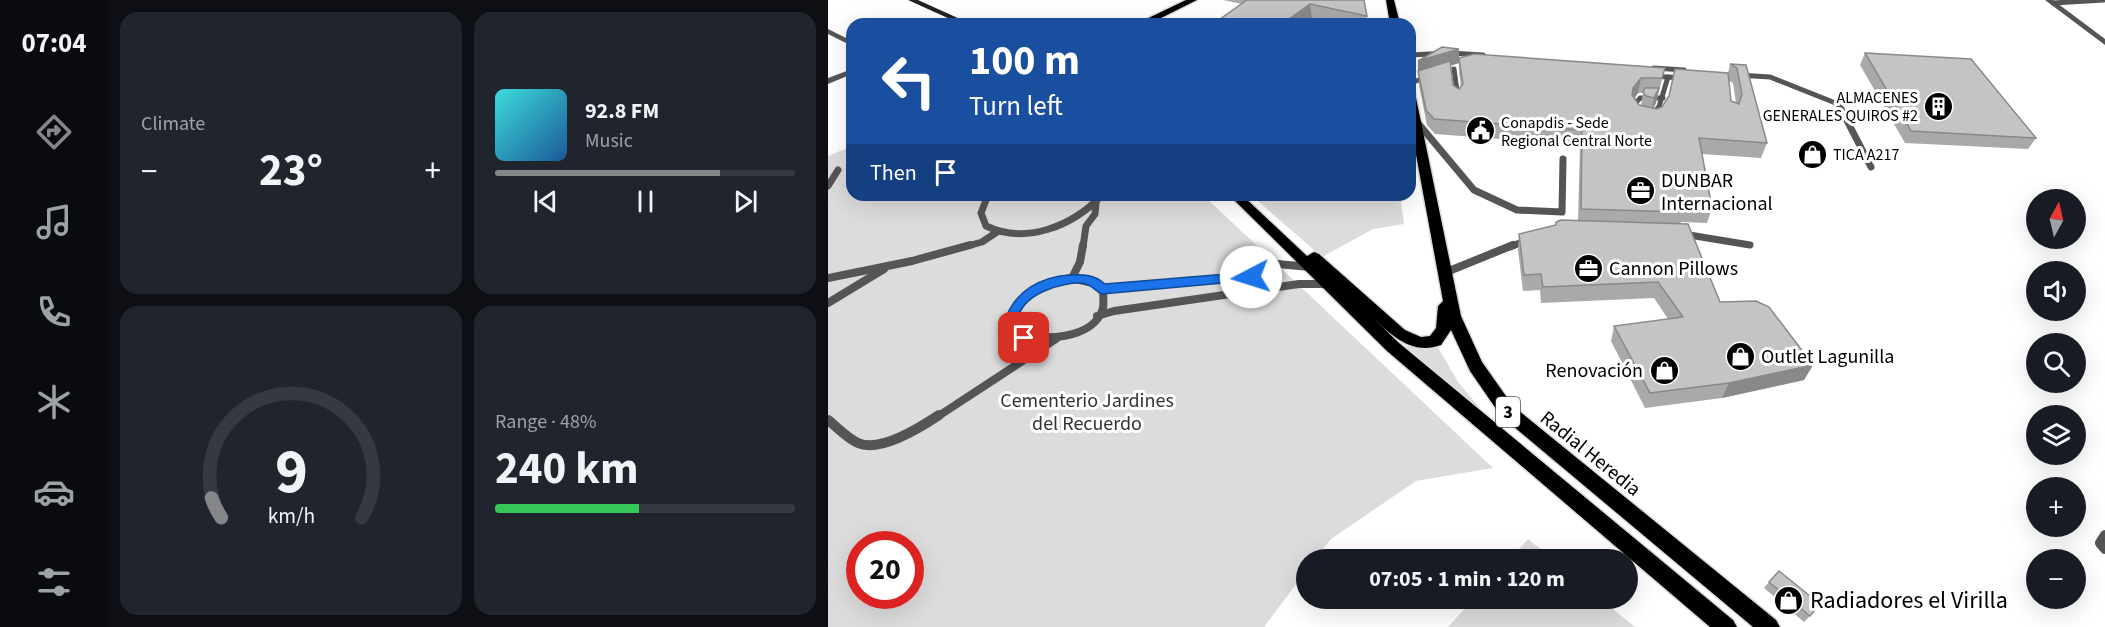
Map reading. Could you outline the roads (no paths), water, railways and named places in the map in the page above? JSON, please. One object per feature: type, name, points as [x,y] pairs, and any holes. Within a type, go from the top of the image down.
[{"type":"main road","points":[[912,0],[952,18]]},
{"type":"main road","points":[[1154,18],[1192,0]]},
{"type":"main road","points":[[1390,0],[1394,18]]},
{"type":"main road","name":"Radial Heredia","points":[[1416,118],[1453,316],[1466,352],[1507,411],[1769,627]]},
{"type":"main road","name":"3","points":[[1241,201],[1393,347],[1726,627]]},
{"type":"main road","points":[[1252,201],[1400,334],[1412,341],[1424,343],[1435,341],[1443,334],[1446,324],[1444,273]]},
{"type":"street","points":[[2051,1],[2105,43]]},
{"type":"street","points":[[828,31],[846,41]]},
{"type":"street","points":[[828,81],[846,74]]},
{"type":"lane","points":[[2051,1],[2104,0]]},
{"type":"lane","points":[[1416,55],[1450,53],[1485,56]]},
{"type":"lane","points":[[1444,72],[1463,66]]},
{"type":"lane","points":[[1651,68],[1687,71]]},
{"type":"lane","points":[[1454,69],[1458,99]]},
{"type":"lane","points":[[1734,74],[1770,77],[1838,104],[1871,167]]},
{"type":"lane","points":[[1416,80],[1435,75]]},
{"type":"lane","points":[[1645,75],[1688,79]]},
{"type":"lane","points":[[1647,119],[1654,118],[1658,114],[1668,77]]},
{"type":"lane","points":[[1639,117],[1635,108],[1640,98],[1663,98]]},
{"type":"lane","points":[[1417,122],[1473,190],[1517,210],[1562,212],[1563,159]]},
{"type":"lane","points":[[828,186],[838,170]]},
{"type":"lane","points":[[984,201],[980,213],[988,227],[998,232],[1022,235],[1051,231],[1069,224],[1098,201]]},
{"type":"lane","points":[[1072,278],[1080,262],[1086,226],[1095,214],[1096,204]]},
{"type":"lane","points":[[828,278],[890,266],[982,242],[998,232]]},
{"type":"lane","points":[[1673,234],[1750,245]]},
{"type":"lane","points":[[1444,273],[1536,236]]},
{"type":"lane","points":[[1102,289],[1251,277],[1278,264],[1311,267]]},
{"type":"lane","points":[[828,303],[890,266]]},
{"type":"lane","points":[[1251,277],[1253,290]]},
{"type":"lane","points":[[1097,316],[1105,297],[1102,289],[1096,283],[1072,278],[1048,284],[1025,297],[1015,308],[1011,320],[1014,330],[1024,338],[1038,341],[1056,339],[1072,334],[1097,316],[1114,311],[1299,284],[1328,284]]},
{"type":"lane","points":[[828,420],[858,443],[871,445],[910,435],[1056,339]]},
{"type":"lane","points":[[2105,535],[2100,543],[2105,549]]},
{"type":"place","name":"ALMACENES GENERALES QUIROS #2","points":[[1939,106]]},
{"type":"place","name":"Conapdis - Sede Regional Central Norte","points":[[1480,131]]},
{"type":"place","name":"TICA A217","points":[[1812,154]]},
{"type":"place","name":"DUNBAR Internacional","points":[[1640,191]]},
{"type":"place","name":"Cannon Pillows","points":[[1588,268]]},
{"type":"place","name":"Outlet Lagunilla","points":[[1740,356]]},
{"type":"place","name":"Renovación","points":[[1664,370]]},
{"type":"place","name":"Radiadores el Virilla","points":[[1789,600]]},
{"type":"park label","name":"Cementerio Jardines del Recuerdo","points":[[1087,412]]}]
